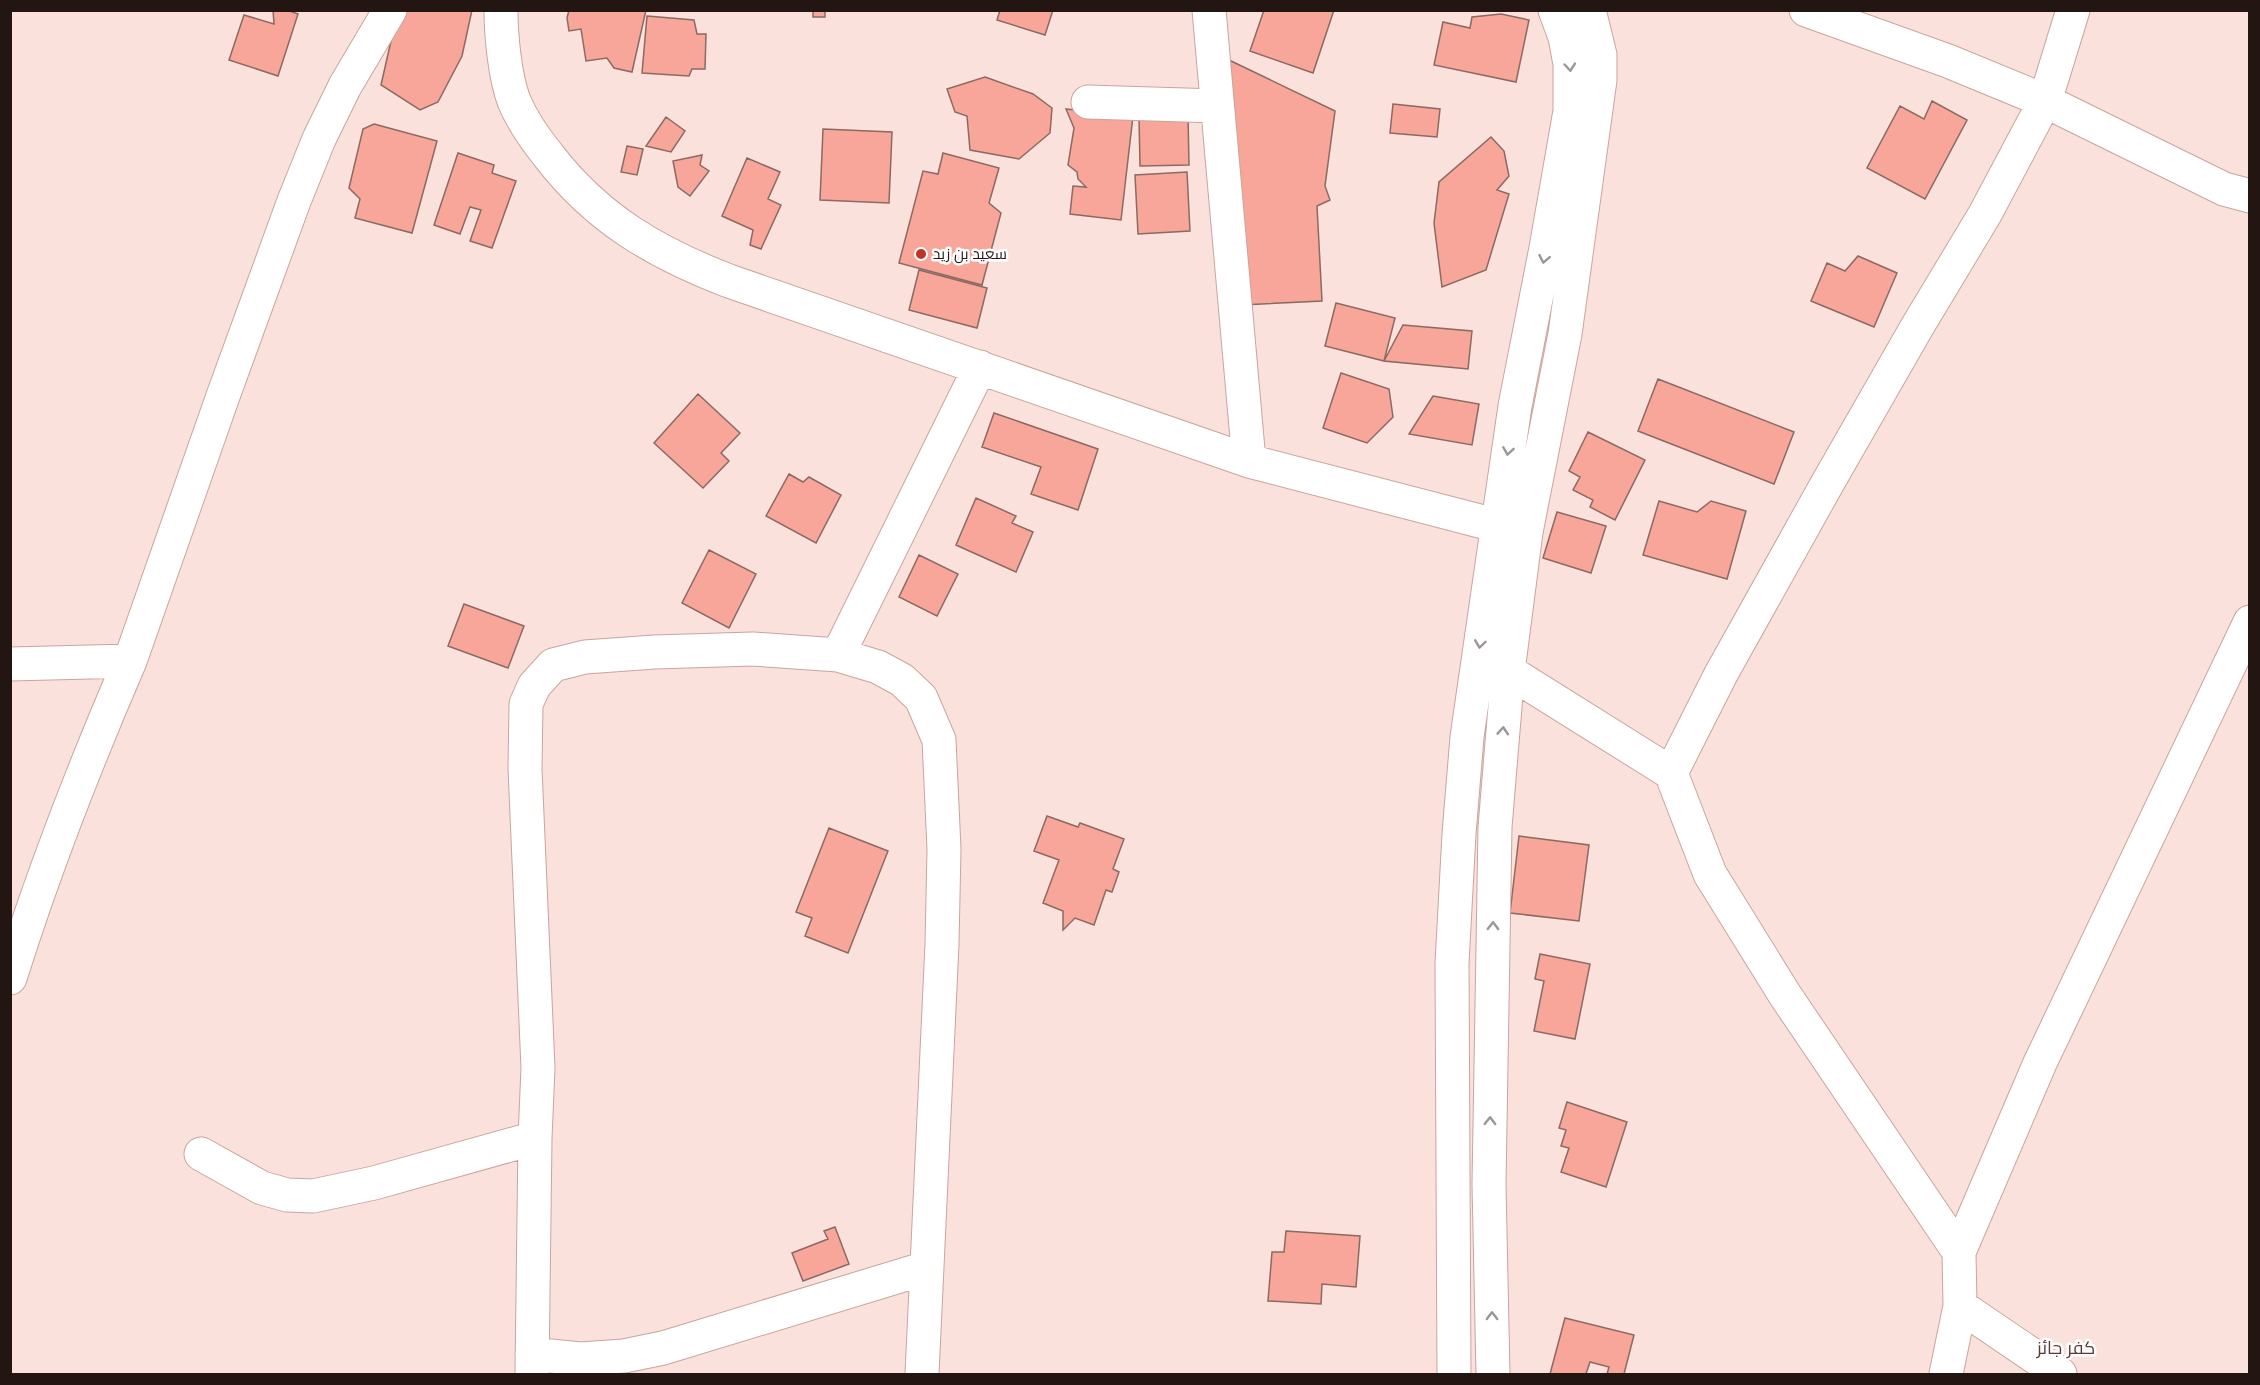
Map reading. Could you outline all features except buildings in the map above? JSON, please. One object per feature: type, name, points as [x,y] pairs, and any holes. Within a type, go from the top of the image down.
[{"type":"street","points":[[10,978],[35,900],[81,775],[130,661],[294,201],[319,139],[345,86],[390,10]]},
{"type":"street","points":[[501,10],[506,60],[514,100],[534,137],[564,177],[597,208],[644,243],[682,263],[729,282],[1249,461],[1511,529]]},
{"type":"street","points":[[1209,10],[1249,461]]},
{"type":"street","points":[[1493,1374],[1488,1184],[1495,827],[1508,671],[1515,406],[1570,111],[1570,64],[1565,37],[1555,10]]},
{"type":"street","points":[[1454,1374],[1452,963],[1467,737],[1511,529],[1565,334],[1600,80],[1600,55],[1589,10]]},
{"type":"street","points":[[1806,10],[1948,61],[2045,101],[2224,189],[2250,196]]},
{"type":"street","points":[[1671,773],[1721,674],[1782,564],[1917,327],[1985,214],[2045,101],[2073,10]]},
{"type":"street","points":[[1088,102],[1217,106]]},
{"type":"street","points":[[838,655],[980,367]]},
{"type":"street","points":[[1946,1374],[1960,1306],[1959,1252],[2040,1063],[2250,622]]},
{"type":"street","points":[[922,1374],[944,873],[939,740],[921,698],[902,680],[878,667],[838,655],[753,649],[654,652],[585,657],[553,665],[534,686],[526,705],[525,769],[538,1068],[532,1364],[624,1356],[663,1348],[926,1268]]},
{"type":"street","points":[[10,664],[130,661]]},
{"type":"street","points":[[1508,671],[1671,773],[1710,874],[1785,995],[1959,1252]]},
{"type":"street","points":[[201,1154],[262,1188],[286,1195],[313,1196],[374,1183],[535,1138]]},
{"type":"street","points":[[1960,1306],[2060,1374]]},
{"type":"place","name":"سعيد بن زيد","points":[[921,254]]},
{"type":"district","name":"كفر جائز","points":[[2066,1348]]}]
